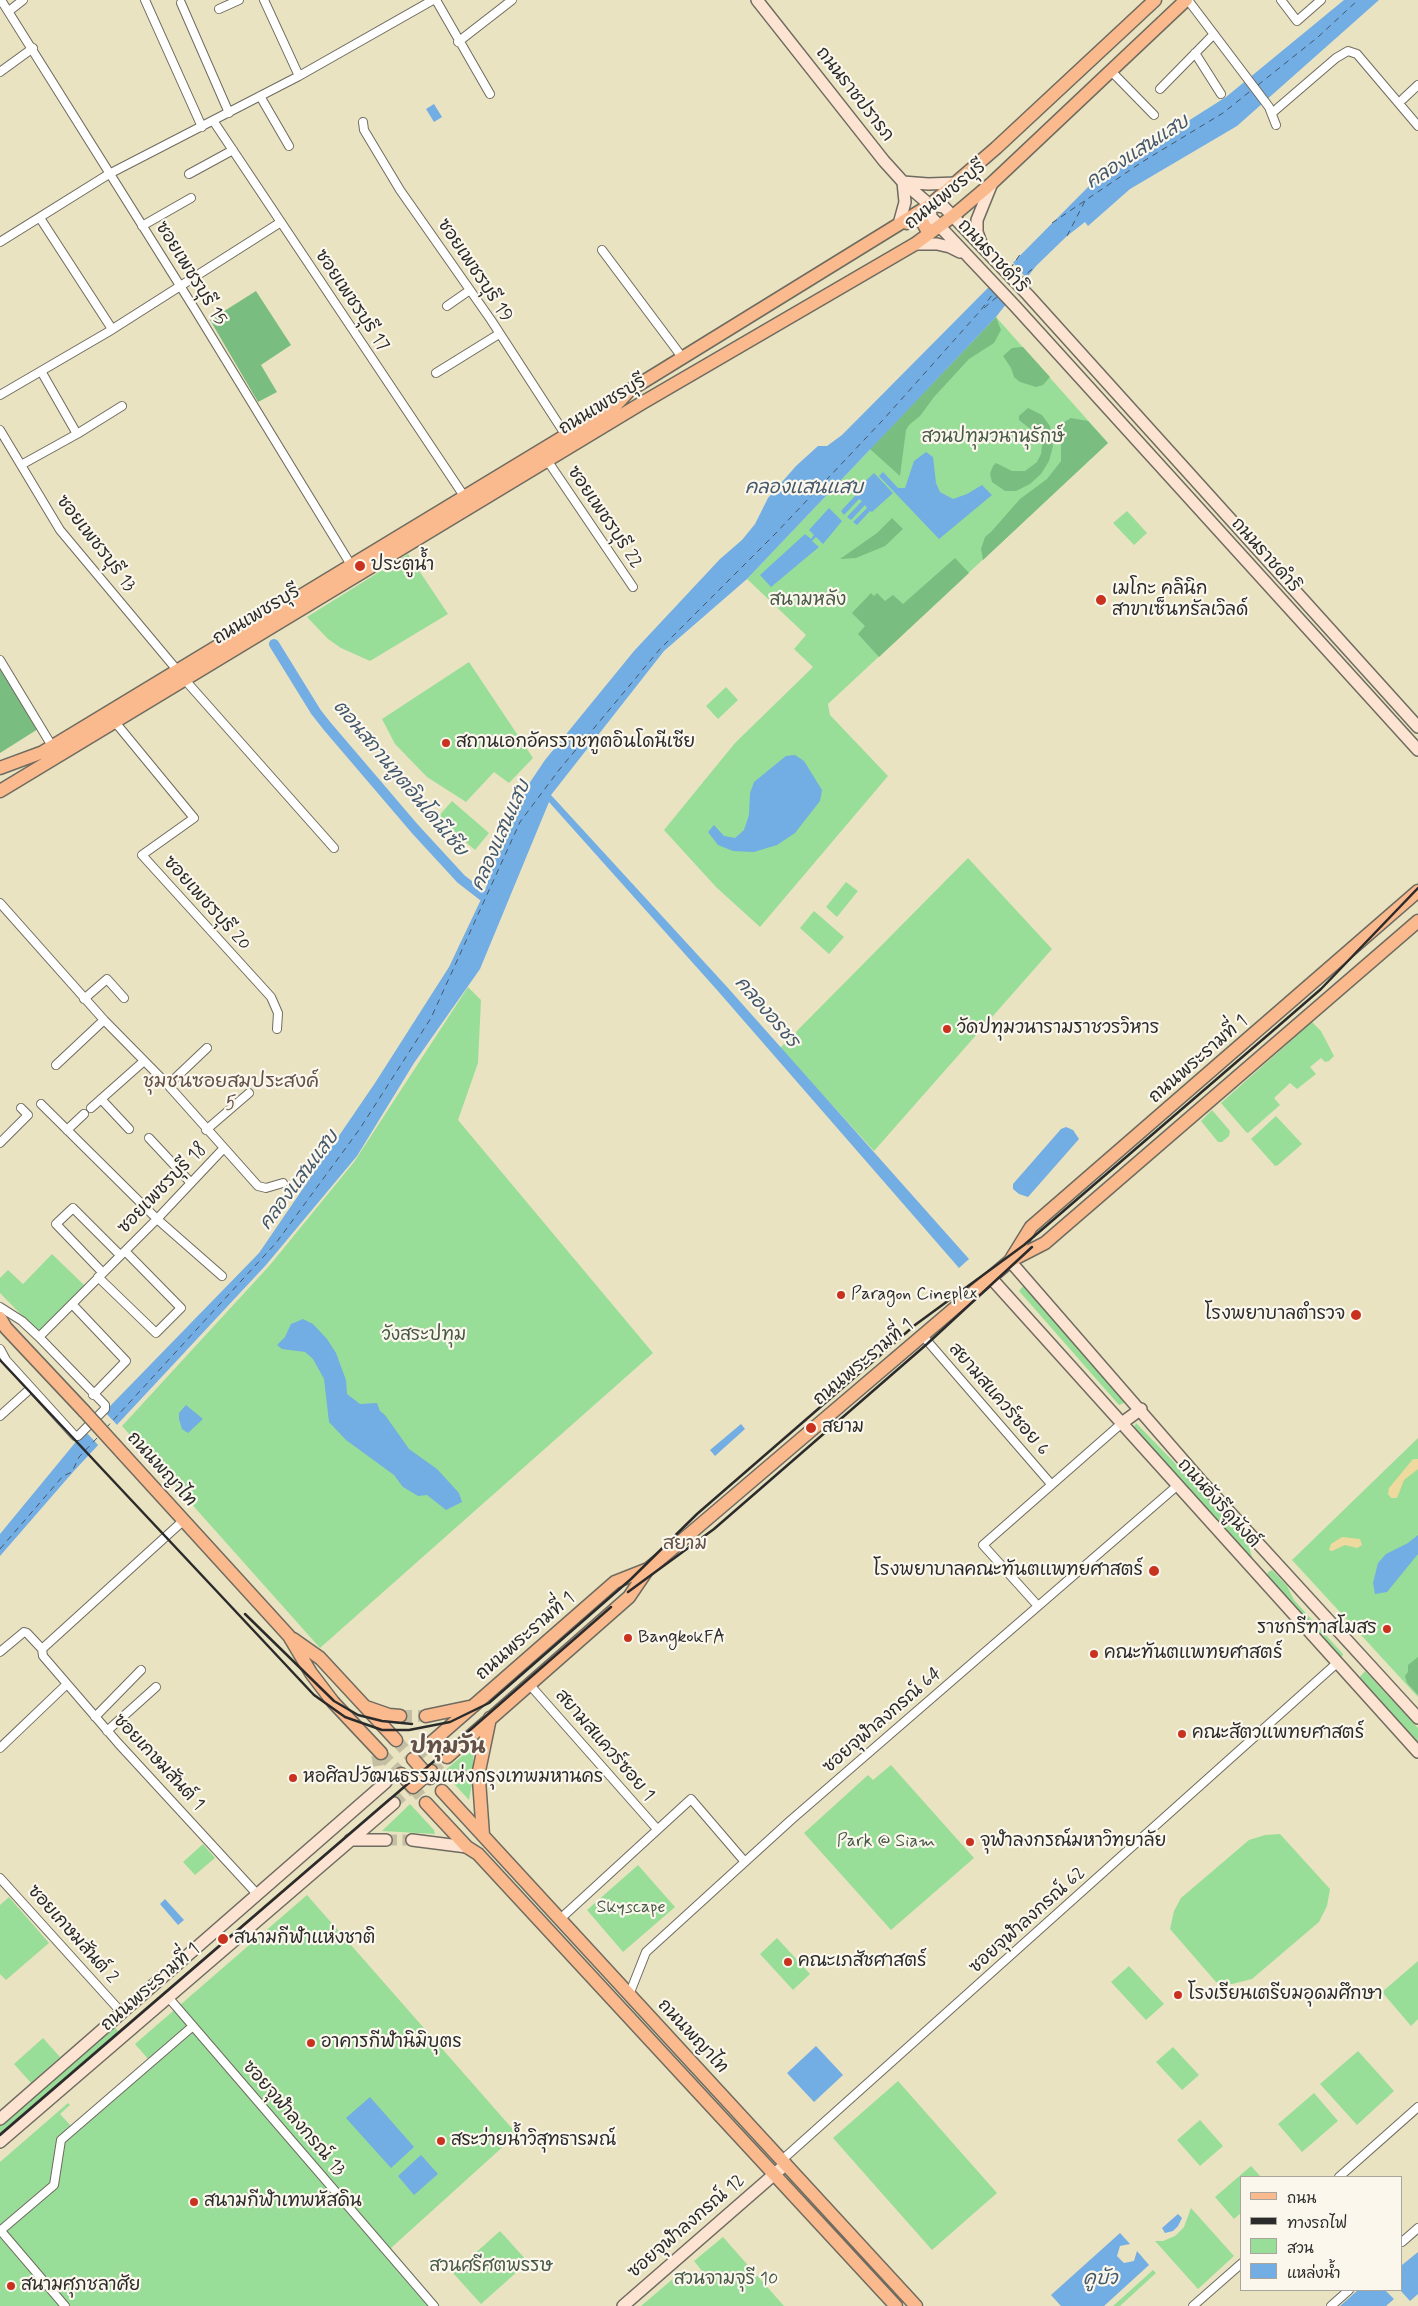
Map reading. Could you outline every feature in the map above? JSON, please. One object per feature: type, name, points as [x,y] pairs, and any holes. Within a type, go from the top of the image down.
[{"type":"main road","name":"ถนนราชปรารภ","points":[[757,0],[864,137],[903,182],[930,205]]},
{"type":"main road","name":"ถนนเพชรบุรี","points":[[0,791],[115,722],[181,675],[351,565],[616,405],[630,390],[930,205],[991,153],[1155,0]]},
{"type":"main road","name":"ถนนเพชรบุรี","points":[[0,768],[52,746],[181,675],[549,463],[915,244],[953,216],[992,182],[1186,0]]},
{"type":"main road","points":[[991,153],[1006,169]]},
{"type":"main road","points":[[899,224],[905,202],[903,182],[928,184],[956,183]]},
{"type":"main road","points":[[982,245],[977,232],[977,220],[992,182]]},
{"type":"main road","name":"ถนนราชดำริ","points":[[1418,727],[982,245],[944,207],[930,205],[934,230],[968,256],[1015,306],[1418,750]]},
{"type":"main road","points":[[857,250],[861,250],[914,219],[922,221],[934,230]]},
{"type":"main road","points":[[915,244],[950,247],[968,256]]},
{"type":"main road","points":[[1256,573],[1269,562]]},
{"type":"main road","points":[[1267,584],[1280,574]]},
{"type":"main road","points":[[1310,633],[1323,622]]},
{"type":"main road","points":[[29,757],[38,769]]},
{"type":"main road","name":"ถนนพระรามที่ 1","points":[[1010,1261],[1031,1227],[1418,891]]},
{"type":"main road","name":"ถนนพระรามที่ 1","points":[[448,1756],[629,1597],[648,1569],[1010,1261],[1045,1242],[1418,921]]},
{"type":"main road","name":"ถนนอังรีดูนังต์","points":[[1010,1261],[1141,1409],[1203,1483],[1418,1718]]},
{"type":"main road","name":"ถนนอังรีดูนังต์","points":[[991,1278],[1418,1752]]},
{"type":"main road","name":"ถนนพญาไท","points":[[2,1323],[289,1636],[311,1674],[333,1702],[378,1752]]},
{"type":"main road","points":[[1122,1423],[1141,1409]]},
{"type":"main road","points":[[1252,1569],[1268,1555]]},
{"type":"main road","name":"ถนนพระรามที่ 1","points":[[432,1742],[615,1582],[648,1569]]},
{"type":"main road","name":"ถนนพญาไท","points":[[289,1636],[320,1658],[396,1740]]},
{"type":"main road","points":[[1340,1666],[1359,1653]]},
{"type":"main road","points":[[364,1707],[389,1715],[400,1716]]},
{"type":"main road","points":[[426,1716],[471,1707]]},
{"type":"main road","points":[[482,1834],[479,1776],[490,1718]]},
{"type":"main road","points":[[414,1758],[429,1775],[413,1787],[401,1771],[414,1758]]},
{"type":"main road","name":"ถนนพระรามที่ 1","points":[[0,2119],[370,1797],[383,1779]]},
{"type":"main road","name":"ถนนพญาไท","points":[[442,1791],[916,2306]]},
{"type":"main road","name":"ถนนพระรามที่ 1","points":[[0,2142],[394,1803]]},
{"type":"main road","name":"ถนนพญาไท","points":[[426,1803],[467,1847],[478,1854],[896,2306]]},
{"type":"main road","points":[[443,1821],[447,1812],[456,1806]]},
{"type":"main road","points":[[350,1840],[386,1840]]},
{"type":"main road","points":[[412,1840],[467,1847]]},
{"type":"main road","name":"ซอยจุฬาลงกรณ์ 12","points":[[623,2306],[774,2175],[784,2162]]},
{"type":"street","name":"ซอยเพชรบุรี 15","points":[[2,0],[351,565]]},
{"type":"street","points":[[9,11],[23,0]]},
{"type":"street","points":[[145,0],[202,127]]},
{"type":"street","points":[[219,9],[239,0]]},
{"type":"street","points":[[264,0],[299,76]]},
{"type":"street","points":[[0,242],[109,174],[214,122],[434,0],[490,94]]},
{"type":"street","points":[[458,42],[512,0]]},
{"type":"street","points":[[1186,0],[1271,110],[1276,125]]},
{"type":"street","points":[[1281,0],[1297,21],[1321,0]]},
{"type":"street","points":[[181,3],[229,113]]},
{"type":"street","points":[[1160,90],[1214,34]]},
{"type":"street","points":[[0,72],[33,48]]},
{"type":"street","points":[[1271,110],[1336,58],[1348,51],[1357,54],[1418,126]]},
{"type":"street","points":[[1195,53],[1221,94]]},
{"type":"street","points":[[1111,70],[1154,114]]},
{"type":"street","points":[[1403,99],[1418,85]]},
{"type":"street","points":[[260,96],[289,146]]},
{"type":"street","name":"ซอยเพชรบุรี 17","points":[[214,122],[464,496]]},
{"type":"street","name":"ซอยเพชรบุรี 19","points":[[362,122],[364,130],[400,190],[470,290],[566,434]]},
{"type":"street","points":[[188,174],[233,150]]},
{"type":"street","points":[[142,226],[191,198]]},
{"type":"street","points":[[40,218],[112,329]]},
{"type":"street","points":[[0,395],[112,329],[280,222]]},
{"type":"street","points":[[602,250],[682,358]]},
{"type":"street","points":[[447,306],[470,290]]},
{"type":"street","points":[[436,373],[499,334]]},
{"type":"street","points":[[41,371],[77,434]]},
{"type":"street","points":[[21,465],[122,406]]},
{"type":"street","name":"ซอยเพชรบุรี 13","points":[[0,430],[60,530],[181,675],[334,848]]},
{"type":"street","name":"ซอยเพชรบุรี 22","points":[[549,463],[634,587]]},
{"type":"street","points":[[0,660],[52,746]]},
{"type":"street","name":"ซอยเพชรบุรี 20","points":[[115,722],[194,818],[142,855],[271,997],[278,1013],[277,1029]]},
{"type":"street","name":"ซอยเพชรบุรี 18","points":[[0,903],[84,999],[168,1085],[223,1149],[157,1219],[39,1337]]},
{"type":"street","points":[[84,999],[107,979],[124,998]]},
{"type":"street","points":[[56,1065],[104,1020]]},
{"type":"street","points":[[168,1085],[207,1048]]},
{"type":"street","points":[[67,1130],[144,1061]]},
{"type":"street","points":[[206,1130],[249,1093]]},
{"type":"street","points":[[101,1099],[129,1129]]},
{"type":"street","points":[[42,1104],[157,1219],[222,1276]]},
{"type":"street","points":[[0,1143],[28,1115],[21,1108]]},
{"type":"street","points":[[149,1138],[191,1183]]},
{"type":"street","points":[[223,1149],[258,1186],[266,1188],[283,1184]]},
{"type":"street","points":[[73,1208],[181,1308],[156,1333],[100,1275],[56,1224],[73,1208]]},
{"type":"street","points":[[72,1304],[126,1361],[93,1395]]},
{"type":"street","points":[[0,1307],[22,1321],[39,1337],[105,1409],[78,1436],[75,1436],[6,1360],[0,1349]]},
{"type":"street","name":"สยามสแควร์ซอย 6","points":[[922,1336],[1052,1484]]},
{"type":"street","points":[[0,1416],[31,1388]]},
{"type":"street","points":[[1038,1606],[982,1544],[1122,1423]]},
{"type":"street","name":"ซอยจุฬาลงกรณ์ 64","points":[[629,1995],[646,1952],[745,1862],[1178,1486]]},
{"type":"street","points":[[42,1649],[184,1520]]},
{"type":"street","name":"ซอยเกษมสันต์ 1","points":[[0,1652],[24,1632],[27,1633],[42,1649],[43,1656],[108,1731],[258,1894]]},
{"type":"street","name":"ซอยจุฬาลงกรณ์ 62","points":[[784,2162],[1340,1666]]},
{"type":"street","points":[[95,1716],[141,1670]]},
{"type":"street","points":[[0,1748],[67,1684]]},
{"type":"street","name":"สยามสแควร์ซอย 1","points":[[529,1684],[656,1829]]},
{"type":"street","points":[[108,1731],[156,1687]]},
{"type":"street","points":[[559,1920],[656,1829],[691,1799],[745,1862]]},
{"type":"street","name":"ซอยเกษมสันต์ 2","points":[[0,1878],[122,2013]]},
{"type":"street","name":"ซอยจุฬาลงกรณ์ 13","points":[[168,1996],[434,2306]]},
{"type":"street","points":[[66,2306],[1,2231],[54,2185],[61,2140],[193,2026]]},
{"type":"street","points":[[1340,2176],[1418,2107]]},
{"type":"street","points":[[1403,2241],[1418,2228]]},
{"type":"street","points":[[1193,2306],[1240,2265]]},
{"type":"street","points":[[1331,2306],[1347,2291]]},
{"type":"green space","points":[[256,291],[291,345],[261,365],[277,392],[258,402],[210,320]]},
{"type":"green space","name":"สวนปทุมวนานุรักษ์","points":[[996,317],[1108,443],[828,704],[830,715],[888,776],[760,927],[716,887],[664,830],[735,743],[813,667],[794,649],[806,635],[747,579]]},
{"type":"green space","points":[[996,317],[1001,330],[994,343],[969,359],[934,397],[920,416],[909,425],[906,430],[900,476],[870,449]]},
{"type":"green space","points":[[1023,347],[1050,377],[1043,385],[1036,387],[1020,382],[1014,377],[1011,368],[1003,356],[1012,348]]},
{"type":"green space","points":[[1028,408],[1042,415],[1050,426],[1053,446],[1049,461],[1041,474],[1030,484],[1016,491],[1005,491],[992,482],[990,474],[993,466],[996,463],[1012,471],[1025,471],[1037,462],[1041,454],[1042,445],[1039,436],[1019,420],[1019,416]]},
{"type":"green space","points":[[1071,418],[1088,421],[1108,443],[983,560],[981,549],[985,537],[1020,499],[1047,479],[1061,461],[1061,426]]},
{"type":"green space","points":[[1127,511],[1147,533],[1134,545],[1113,523]]},
{"type":"green space","points":[[892,518],[903,529],[885,546],[856,558],[840,559],[877,533]]},
{"type":"green space","points":[[408,554],[448,614],[370,661],[341,648],[328,639],[307,617]]},
{"type":"green space","points":[[955,558],[969,573],[879,657],[858,634],[865,626],[852,613],[871,593],[874,596],[877,593],[885,601],[893,595],[903,604]]},
{"type":"green space","points":[[469,662],[533,758],[509,783],[494,772],[466,802],[427,777],[395,744],[382,719]]},
{"type":"green space","points":[[0,669],[38,729],[0,753]]},
{"type":"green space","points":[[726,687],[738,700],[718,719],[706,706]]},
{"type":"green space","points":[[452,801],[489,833],[475,850],[437,818]]},
{"type":"green space","points":[[968,858],[1052,949],[874,1151],[780,1048]]},
{"type":"green space","points":[[846,882],[858,891],[837,917],[826,907]]},
{"type":"green space","points":[[814,911],[844,937],[829,954],[800,928]]},
{"type":"green space","name":"วังสระปทุม","points":[[468,987],[481,1000],[478,1063],[458,1120],[653,1353],[320,1648],[122,1426],[270,1265],[354,1162]]},
{"type":"green space","points":[[1312,1022],[1321,1031],[1334,1056],[1325,1062],[1321,1058],[1310,1067],[1316,1074],[1297,1089],[1290,1083],[1274,1098],[1280,1105],[1248,1133],[1246,1132],[1221,1103]]},
{"type":"green space","points":[[1212,1110],[1230,1131],[1229,1136],[1222,1142],[1218,1142],[1201,1121]]},
{"type":"green space","points":[[1276,1116],[1302,1144],[1275,1166],[1251,1139]]},
{"type":"green space","points":[[301,1166],[311,1173],[296,1195],[285,1188]]},
{"type":"green space","points":[[52,1254],[85,1286],[39,1333],[0,1293],[0,1278],[8,1270],[23,1284]]},
{"type":"green space","points":[[1025,1284],[1124,1399],[1124,1403],[1119,1405],[1019,1291]]},
{"type":"green space","points":[[1136,1423],[1248,1542],[1252,1557],[1247,1557],[1134,1427]]},
{"type":"green space","name":"ราชกรีฑาสโมสร","points":[[1418,1438],[1418,1697],[1292,1560]]},
{"type":"green space","points":[[1272,1570],[1287,1586],[1294,1600],[1343,1654],[1342,1657],[1339,1657],[1267,1576],[1268,1572]]},
{"type":"green space","points":[[1418,1657],[1418,1695],[1407,1683],[1405,1676],[1408,1672],[1408,1665]]},
{"type":"green space","points":[[1365,1671],[1418,1728],[1418,1742],[1359,1678]]},
{"type":"green space","points":[[474,1746],[472,1784],[469,1800],[443,1772]]},
{"type":"green space","name":"Park @ Siam","points":[[891,1765],[974,1858],[891,1930],[804,1833],[868,1775],[873,1780]]},
{"type":"green space","points":[[410,1804],[434,1830],[435,1834],[382,1831]]},
{"type":"green space","points":[[1280,1834],[1330,1889],[1327,1906],[1319,1922],[1252,1979],[1232,1984],[1216,1982],[1170,1929],[1174,1911],[1181,1898],[1249,1840],[1265,1835]]},
{"type":"green space","points":[[203,1844],[215,1858],[195,1875],[183,1862]]},
{"type":"green space","name":"Skyscape","points":[[638,1865],[675,1907],[623,1952],[587,1910]]},
{"type":"green space","name":"สนามกีฬาแห่งชาติ","points":[[307,1895],[517,2134],[391,2248],[440,2306],[0,2306],[0,2162],[68,2103],[70,2105],[60,2114],[72,2127],[92,2110],[90,2109],[148,2059],[135,2044]]},
{"type":"green space","points":[[9,1897],[49,1943],[6,1980],[0,1974],[0,1905]]},
{"type":"green space","points":[[777,1938],[810,1974],[793,1990],[760,1954]]},
{"type":"green space","points":[[1418,1961],[1418,2019],[1411,2026],[1382,1992]]},
{"type":"green space","points":[[1129,1966],[1164,2004],[1146,2020],[1111,1982]]},
{"type":"green space","points":[[114,2026],[120,2034],[0,2138],[0,2125]]},
{"type":"green space","points":[[43,2038],[60,2057],[31,2083],[14,2064]]},
{"type":"green space","points":[[1173,2047],[1199,2075],[1182,2090],[1156,2062]]},
{"type":"green space","points":[[1358,2051],[1394,2091],[1357,2125],[1320,2084]]},
{"type":"green space","points":[[898,2081],[997,2193],[932,2250],[833,2138]]},
{"type":"green space","points":[[1314,2093],[1338,2121],[1302,2152],[1278,2124]]},
{"type":"green space","points":[[1200,2120],[1223,2146],[1200,2166],[1177,2140]]},
{"type":"green space","points":[[1251,2166],[1260,2176],[1240,2176],[1240,2214],[1234,2219],[1215,2197]]},
{"type":"green space","points":[[1191,2208],[1234,2256],[1198,2289],[1155,2241],[1163,2241],[1175,2236],[1184,2227]]},
{"type":"green space","name":"สวนศรีศตพรรษ","points":[[500,2231],[528,2262],[481,2304],[453,2273]]},
{"type":"green space","name":"สวนจามจุรี 10","points":[[723,2237],[784,2306],[641,2306],[681,2272],[689,2281],[702,2271],[694,2261]]},
{"type":"green space","points":[[1153,2270],[1156,2273],[1120,2306],[1113,2306]]},
{"type":"sand","points":[[1413,1459],[1418,1459],[1418,1469],[1404,1480],[1397,1498],[1391,1498],[1388,1494],[1389,1488]]},
{"type":"sand","points":[[1342,1537],[1360,1539],[1362,1545],[1357,1548],[1345,1545],[1332,1551],[1329,1550],[1331,1544]]},
{"type":"water","name":"คลองแสนแสบ","points":[[1344,0],[1379,0],[1237,126],[1130,189],[1088,226],[1085,222],[1067,236],[1036,266],[996,317],[747,579],[664,651],[551,795],[728,988],[969,1259],[959,1268],[717,990],[549,802],[480,969],[414,1063],[357,1156],[266,1265],[73,1472],[0,1556],[0,1534],[79,1438],[259,1253],[375,1083],[449,967],[485,891],[504,827],[512,809],[545,760],[634,651],[720,559],[742,540],[755,524],[768,498],[796,466],[818,446],[827,446],[842,435],[1095,180],[1226,97]]},
{"type":"water","points":[[434,104],[442,117],[434,122],[426,109]]},
{"type":"water","points":[[926,452],[933,457],[936,483],[940,492],[953,499],[967,494],[982,485],[992,495],[939,539],[879,476],[883,472],[898,488],[905,488],[914,461]]},
{"type":"water","points":[[874,473],[893,493],[872,512],[870,511],[857,525],[853,522],[867,508],[865,505],[851,520],[847,517],[862,501],[859,499],[844,515],[841,511],[855,496],[853,493]]},
{"type":"water","points":[[829,508],[842,521],[823,544],[816,537],[812,541],[819,547],[771,587],[760,575],[805,534],[811,539],[814,535],[809,530]]},
{"type":"water","points":[[795,755],[804,761],[822,790],[820,801],[795,833],[777,845],[754,852],[733,851],[718,845],[708,832],[714,825],[724,836],[735,838],[744,830],[749,815],[750,793],[754,782],[786,756]]},
{"type":"water","points":[[1066,1127],[1073,1130],[1079,1139],[1028,1197],[1019,1194],[1013,1189],[1013,1184],[1061,1129]]},
{"type":"water","points":[[303,1319],[313,1324],[327,1339],[336,1353],[346,1380],[347,1394],[360,1404],[377,1403],[380,1411],[385,1415],[409,1449],[437,1469],[459,1493],[462,1502],[446,1510],[427,1495],[418,1496],[403,1487],[394,1475],[346,1440],[329,1422],[324,1379],[313,1359],[305,1352],[282,1349],[277,1345],[285,1337],[291,1324]]},
{"type":"water","points":[[186,1405],[203,1419],[188,1433],[182,1429],[179,1419],[179,1413]]},
{"type":"water","points":[[741,1424],[745,1429],[715,1456],[710,1450]]},
{"type":"water","points":[[1418,1535],[1418,1554],[1387,1592],[1375,1594],[1373,1583],[1378,1563],[1386,1554],[1408,1543]]},
{"type":"water","points":[[165,1899],[184,1920],[178,1925],[160,1904]]},
{"type":"water","points":[[816,2046],[843,2075],[814,2102],[787,2073]]},
{"type":"water","points":[[370,2097],[414,2147],[391,2168],[346,2118]]},
{"type":"water","points":[[421,2155],[438,2174],[414,2195],[398,2176]]},
{"type":"water","points":[[1178,2214],[1182,2218],[1178,2226],[1173,2231],[1165,2233],[1162,2228]]},
{"type":"water","name":"คูบัว","points":[[1120,2233],[1130,2244],[1120,2246],[1117,2256],[1124,2263],[1134,2261],[1137,2251],[1149,2265],[1104,2306],[1061,2306],[1051,2295]]},
{"type":"water","points":[[1418,2252],[1418,2294],[1410,2301],[1401,2291],[1403,2291],[1403,2264]]},
{"type":"water","points":[[1357,2291],[1386,2291],[1394,2299],[1386,2306],[1340,2306]]},
{"type":"pier","points":[[1011,260],[1028,280],[1008,306],[988,284]]},
{"type":"pier","points":[[103,1410],[119,1427],[100,1447],[84,1430]]},
{"type":"waterway","name":"ตอนสถานทูตอินโดนีเซีย","points":[[274,644],[316,712],[327,726],[415,829],[461,879],[492,903]]},
{"type":"ferry route","points":[[1258,85],[1318,37],[1358,0]]},
{"type":"ferry route","points":[[1052,223],[1142,162],[1223,113],[1253,89]]},
{"type":"ferry route","points":[[1067,236],[1085,201]]},
{"type":"ferry route","points":[[1010,269],[1021,253]]},
{"type":"ferry route","points":[[1019,280],[1036,266]]},
{"type":"ferry route","points":[[106,1428],[276,1243],[359,1130],[431,1018],[520,822],[559,770],[660,649],[776,533],[882,421],[981,310],[995,291]]},
{"type":"ferry route","points":[[984,308],[998,296]]},
{"type":"ferry route","points":[[0,1549],[63,1476],[72,1472],[79,1457],[98,1437]]},
{"type":"tunnel","points":[[400,1716],[426,1716]]},
{"type":"tunnel","points":[[396,1740],[413,1759]]},
{"type":"tunnel","points":[[415,1758],[432,1742]]},
{"type":"tunnel","points":[[381,1753],[401,1774]]},
{"type":"tunnel","points":[[377,1755],[380,1776]]},
{"type":"tunnel","points":[[431,1771],[447,1757]]},
{"type":"tunnel","points":[[394,1803],[413,1787]]},
{"type":"tunnel","points":[[413,1787],[426,1803]]},
{"type":"tunnel","points":[[386,1840],[412,1840]]},
{"type":"railway","points":[[0,1360],[314,1695],[345,1717],[382,1730],[409,1730],[450,1722],[489,1703],[631,1579],[697,1514],[915,1325],[1024,1245],[1276,1028],[1321,989],[1418,888]]},
{"type":"railway","points":[[628,1592],[714,1529],[927,1344],[1032,1247]]},
{"type":"railway","points":[[0,2135],[611,1607]]},
{"type":"railway","points":[[245,1614],[334,1701],[358,1715],[382,1721],[412,1724]]},
{"type":"place","name":"ประตูน้ำ","points":[[360,566]]},
{"type":"place","name":"เมโกะ คลินิก สาขาเซ็นทรัลเวิลด์","points":[[1101,600]]},
{"type":"place","name":"สถานเอกอัครราชทูตอินโดนีเซีย","points":[[446,743]]},
{"type":"place","name":"วัดปทุมวนารามราชวรวิหาร","points":[[947,1029]]},
{"type":"place","name":"Paragon Cineplex","points":[[841,1295]]},
{"type":"place","name":"โรงพยาบาลตำรวจ","points":[[1356,1315]]},
{"type":"place","name":"สยาม","points":[[811,1428]]},
{"type":"place","name":"โรงพยาบาลคณะทันตแพทยศาสตร์","points":[[1154,1571]]},
{"type":"place","name":"ราชกรีฑาสโมสร","points":[[1387,1629]]},
{"type":"place","name":"BangkokFA","points":[[628,1638]]},
{"type":"place","name":"คณะทันตแพทยศาสตร์","points":[[1094,1654]]},
{"type":"place","name":"คณะสัตวแพทยศาสตร์","points":[[1182,1734]]},
{"type":"place","name":"หอศิลปวัฒนธรรมแห่งกรุงเทพมหานคร","points":[[293,1778]]},
{"type":"place","name":"จุฬาลงกรณ์มหาวิทยาลัย","points":[[970,1842]]},
{"type":"place","name":"สนามกีฬาแห่งชาติ","points":[[223,1939]]},
{"type":"place","name":"คณะเภสัชศาสตร์","points":[[788,1962]]},
{"type":"place","name":"โรงเรียนเตรียมอุดมศึกษา","points":[[1178,1995]]},
{"type":"place","name":"อาคารกีฬานิมิบุตร","points":[[311,2043]]},
{"type":"place","name":"สระว่ายน้ำวิสุทธารมณ์","points":[[441,2141]]},
{"type":"place","name":"สนามกีฬาเทพหัสดิน","points":[[194,2202]]},
{"type":"place","name":"สนามศุภชลาศัย","points":[[11,2286]]},
{"type":"district","name":"ชุมชนซอยสมประสงค์ 5","points":[[231,1094]]},
{"type":"district","name":"สยาม","points":[[685,1545]]},
{"type":"district","name":"ปทุมวัน","points":[[448,1748]]},
{"type":"park label","name":"สนามหลัง","points":[[808,601]]},
{"type":"water label","name":"คลองอรชร","points":[[766,1013]]}]
